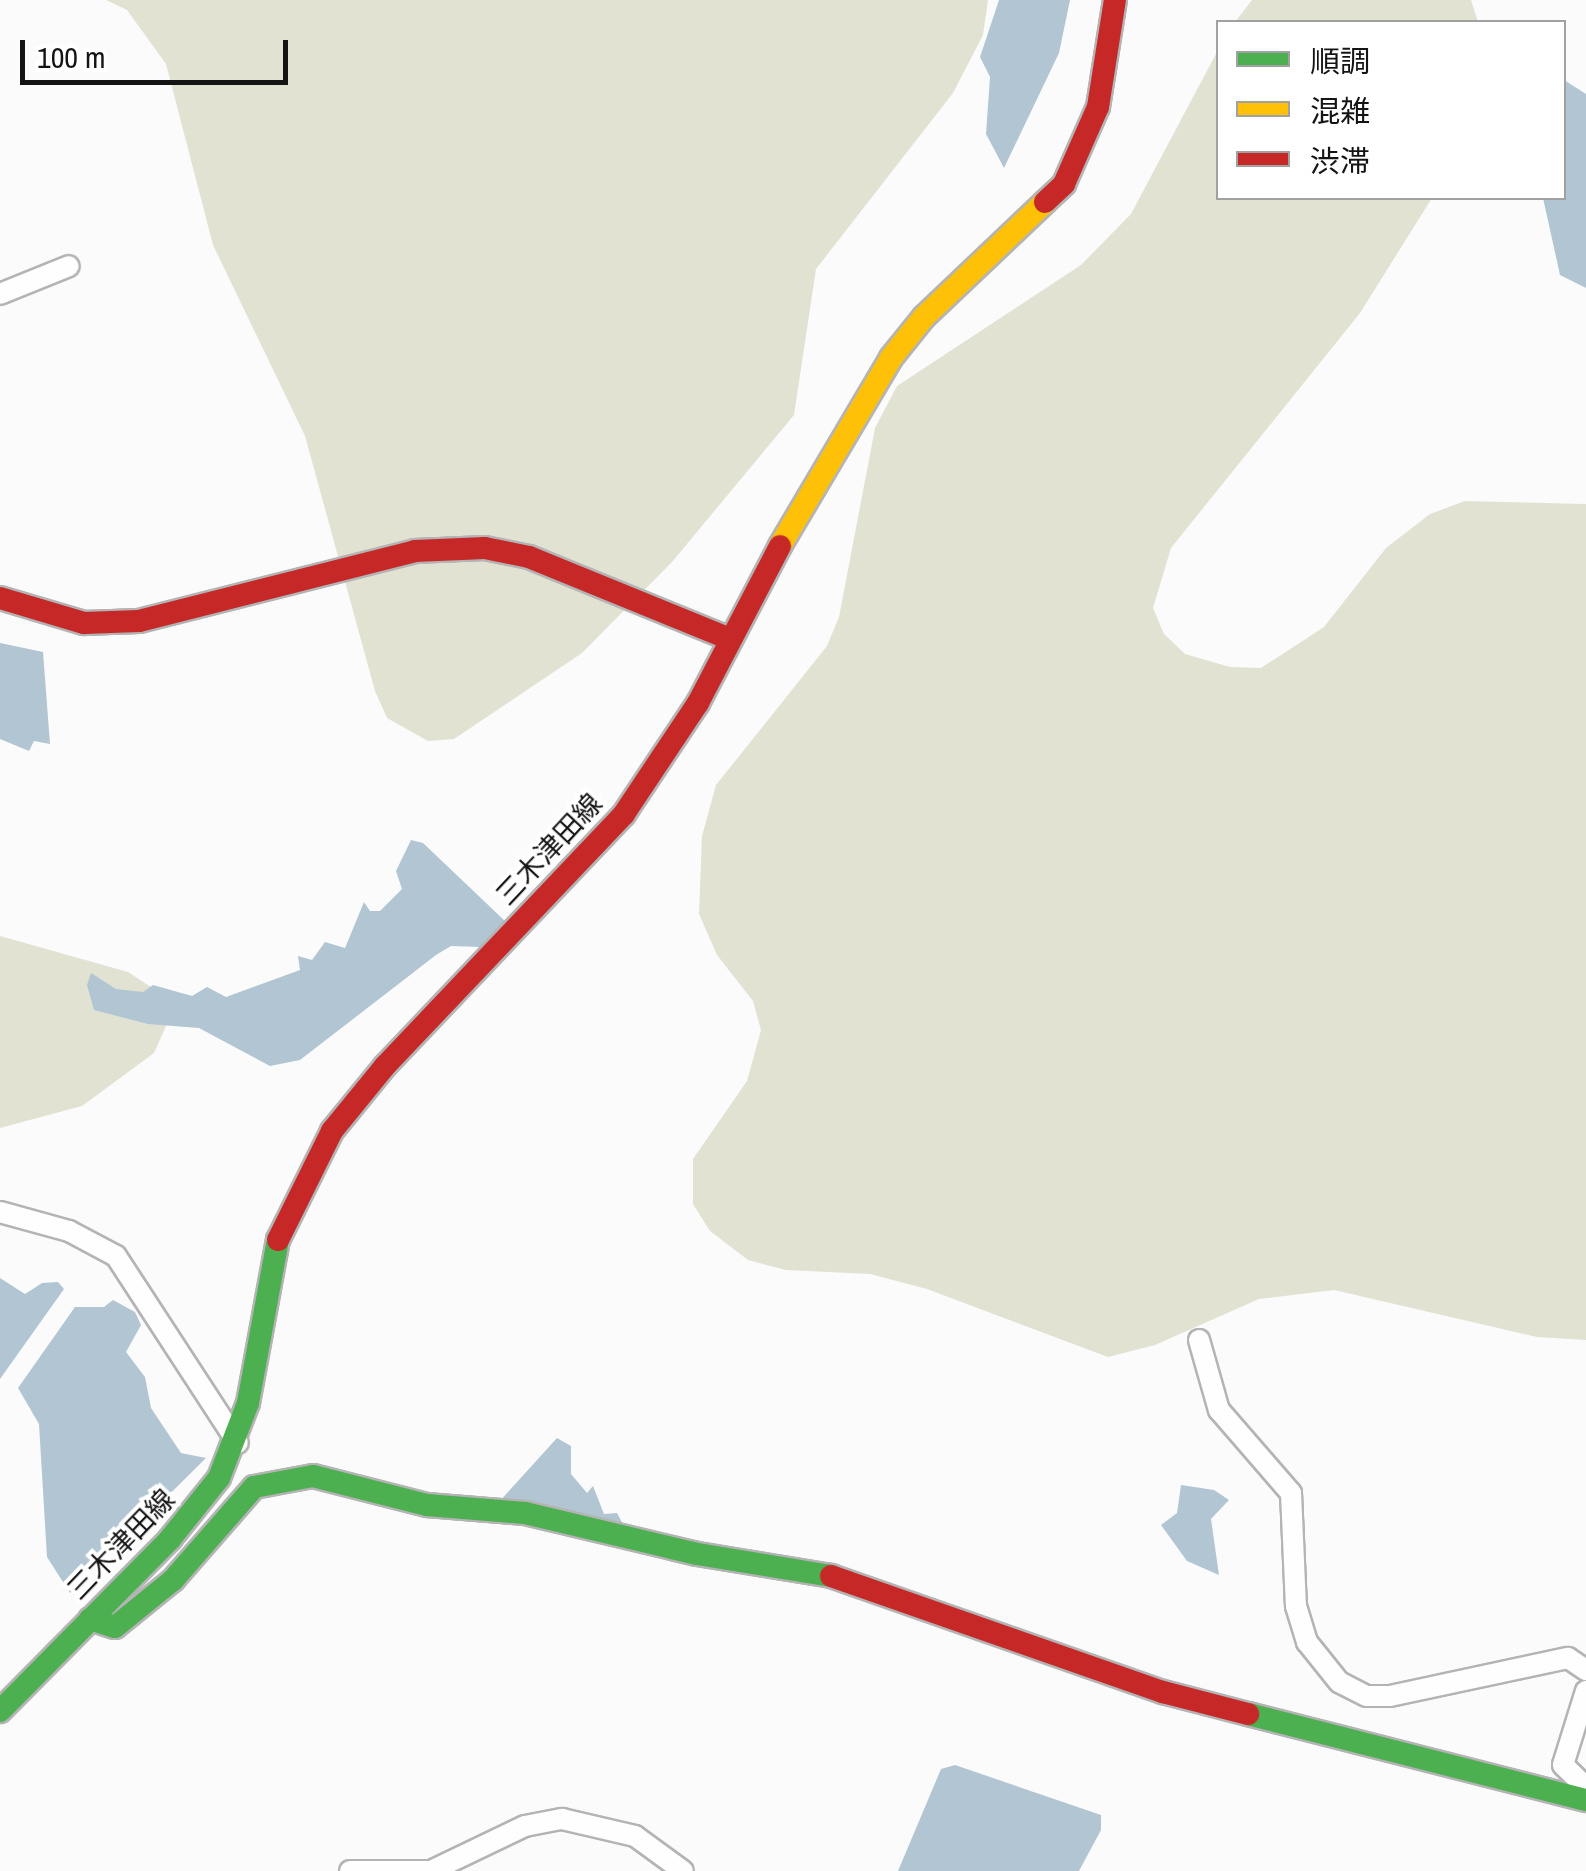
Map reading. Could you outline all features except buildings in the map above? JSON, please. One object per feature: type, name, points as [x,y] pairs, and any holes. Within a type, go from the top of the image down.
[{"type":"street","name":"三木津田線","points":[[0,1711],[196,1510],[238,1443],[279,1232],[332,1131],[385,1066],[624,814],[698,703],[891,358],[924,317],[1064,184],[1098,106],[1115,0]]},
{"type":"street","points":[[0,294],[69,266]]},
{"type":"street","points":[[0,598],[84,622],[140,622],[415,551],[485,548],[529,557],[730,640]]},
{"type":"street","points":[[0,1212],[69,1232],[116,1256],[238,1443]]},
{"type":"street","points":[[1199,1340],[1220,1410],[1291,1494],[1296,1606],[1307,1642],[1339,1682],[1367,1696],[1390,1696],[1568,1658],[1586,1670]]},
{"type":"street","points":[[90,1619],[115,1627],[173,1580],[254,1487],[314,1476],[427,1505],[525,1513],[697,1554],[830,1576],[1164,1692],[1586,1800]]},
{"type":"street","points":[[1586,1692],[1563,1765],[1586,1787]]},
{"type":"street","points":[[350,1871],[429,1871],[525,1826],[562,1819],[635,1836],[683,1871]]},
{"type":"green space","points":[[106,0],[988,0],[983,35],[953,93],[816,269],[794,415],[672,562],[582,653],[454,739],[428,741],[387,718],[375,691],[305,436],[213,245],[166,64],[127,10]]},
{"type":"green space","points":[[1252,0],[1471,0],[1477,20],[1237,20]]},
{"type":"green space","points":[[1216,54],[1216,200],[1431,200],[1360,313],[1171,548],[1153,608],[1164,634],[1185,654],[1230,667],[1261,668],[1324,627],[1386,548],[1430,514],[1465,501],[1586,504],[1586,1340],[1537,1337],[1334,1290],[1259,1299],[1155,1345],[1108,1357],[927,1289],[870,1274],[786,1270],[748,1260],[710,1231],[693,1204],[693,1159],[747,1081],[761,1030],[753,1001],[717,955],[699,914],[702,836],[716,785],[827,646],[839,617],[875,428],[897,386],[1081,265],[1131,214]]},
{"type":"green space","points":[[0,936],[128,972],[154,989],[166,1026],[154,1053],[82,1106],[0,1128]]},
{"type":"water","points":[[999,0],[1070,0],[1059,53],[1004,168],[986,134],[990,77],[980,57]]},
{"type":"water","points":[[1566,81],[1586,94],[1586,288],[1560,275],[1543,200],[1566,200]]},
{"type":"water","points":[[0,643],[43,652],[50,744],[34,741],[29,751],[0,739]]},
{"type":"water","points":[[411,840],[423,843],[506,922],[480,947],[451,946],[436,955],[300,1060],[270,1066],[199,1028],[148,1024],[94,1010],[87,985],[91,973],[116,989],[143,992],[153,985],[192,996],[207,987],[226,997],[300,970],[298,956],[312,960],[325,942],[345,948],[364,902],[370,911],[380,911],[402,889],[396,871]]},
{"type":"water","points":[[0,1278],[25,1294],[42,1283],[58,1282],[64,1289],[0,1379]]},
{"type":"water","points":[[113,1300],[135,1312],[141,1325],[126,1352],[145,1377],[151,1408],[181,1453],[206,1458],[70,1593],[47,1557],[39,1424],[18,1388],[75,1307],[104,1307]]},
{"type":"water","points":[[557,1438],[571,1446],[571,1474],[587,1493],[593,1486],[604,1514],[617,1513],[625,1528],[498,1503]]},
{"type":"water","points":[[1181,1485],[1214,1490],[1229,1500],[1211,1519],[1219,1575],[1187,1561],[1161,1525],[1177,1513]]},
{"type":"water","points":[[955,1765],[1101,1815],[1101,1830],[1079,1871],[898,1871],[941,1769]]},
{"type":"traffic: fast","points":[[0,1711],[170,1539],[219,1478],[248,1403],[278,1240]]},
{"type":"traffic: fast","points":[[90,1619],[115,1627],[173,1580],[254,1487],[313,1476],[427,1505],[525,1513],[697,1554],[831,1576]]},
{"type":"traffic: fast","points":[[1248,1714],[1586,1800]]},
{"type":"traffic: slow","points":[[780,546],[891,358],[924,317],[1045,202]]},
{"type":"traffic: jam","points":[[1045,202],[1064,184],[1098,107],[1115,0]]},
{"type":"traffic: jam","points":[[278,1240],[332,1131],[385,1066],[624,814],[698,703],[780,546]]},
{"type":"traffic: jam","points":[[0,598],[84,623],[139,621],[415,551],[485,548],[529,557],[730,639]]},
{"type":"traffic: jam","points":[[831,1576],[1163,1692],[1248,1714]]}]
